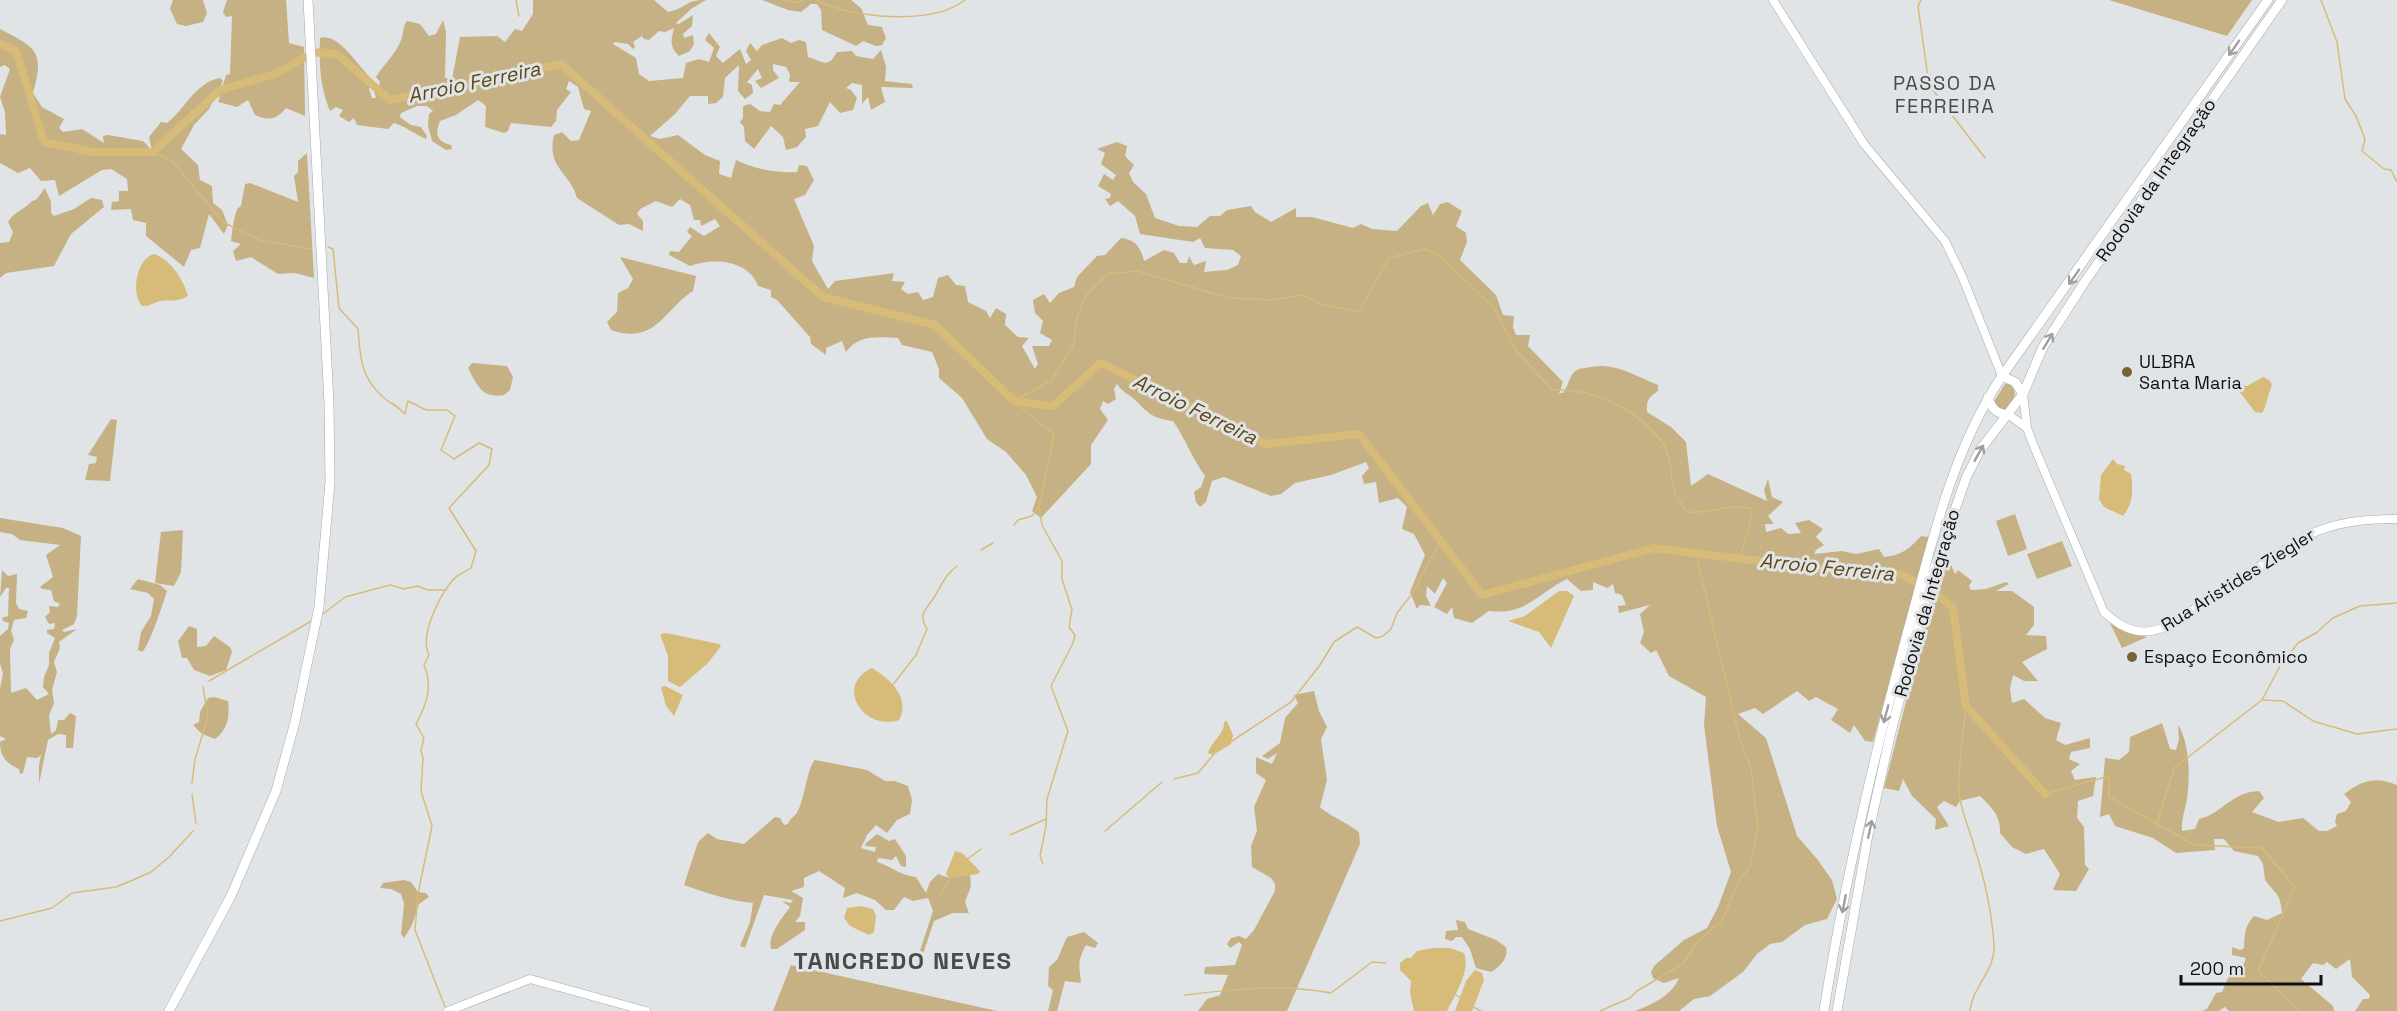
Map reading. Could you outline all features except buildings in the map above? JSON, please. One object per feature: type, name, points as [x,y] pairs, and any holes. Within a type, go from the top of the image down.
[{"type":"highway","points":[[169,1011],[231,896],[276,791],[296,722],[319,607],[330,482],[308,0]]},
{"type":"highway","name":"Rodovia da Integração","points":[[1927,578],[1938,517],[1964,442],[1988,397],[2268,0]]},
{"type":"highway","name":"Rodovia da Integração","points":[[1824,1011],[1857,832],[1927,578],[1966,478],[1980,450],[2023,394],[2043,347],[2086,280],[2282,0]]},
{"type":"highway","points":[[2002,376],[2015,382],[2023,394]]},
{"type":"highway","points":[[1988,397],[1991,408],[1997,413],[2009,415]]},
{"type":"highway","name":"Rodovia da Integração","points":[[1838,1011],[1868,835],[1921,598]]},
{"type":"street","points":[[1773,0],[1864,144],[1945,241],[1962,276],[2002,376]]},
{"type":"street","name":"Rua Aristides Ziegler","points":[[2023,394],[2027,428],[2104,612],[2121,626],[2140,633],[2151,633],[2168,626],[2306,536],[2324,528],[2366,519],[2397,519]]},
{"type":"street","points":[[2009,415],[2027,428]]},
{"type":"street","points":[[448,1011],[530,979],[646,1011]]},
{"type":"shaded area","points":[[173,0],[203,0],[207,13],[203,22],[186,26],[177,24],[170,9]]},
{"type":"shaded area","points":[[227,0],[286,0],[289,43],[304,47],[305,116],[286,108],[275,117],[264,118],[255,115],[248,100],[237,107],[218,102],[226,75],[230,74],[232,16],[226,17],[223,12]]},
{"type":"shaded area","points":[[533,0],[654,0],[668,12],[693,1],[706,0],[691,9],[676,23],[679,24],[693,15],[692,26],[683,34],[684,38],[693,35],[694,44],[690,51],[679,56],[676,52],[672,43],[674,28],[665,32],[659,31],[649,40],[642,36],[633,42],[635,47],[633,49],[628,44],[615,42],[613,44],[636,58],[639,74],[649,81],[683,78],[686,63],[699,59],[709,62],[714,48],[705,40],[709,33],[720,47],[716,56],[723,63],[740,49],[746,64],[751,60],[746,51],[750,43],[757,51],[762,45],[782,38],[791,43],[799,40],[806,42],[808,57],[825,63],[831,61],[837,52],[852,51],[856,56],[873,59],[881,50],[886,67],[885,81],[912,84],[913,88],[881,87],[885,102],[871,110],[868,97],[862,104],[862,85],[852,83],[846,88],[851,90],[857,98],[853,110],[840,113],[830,102],[818,126],[805,129],[806,137],[797,147],[786,150],[783,137],[771,126],[754,149],[745,141],[744,127],[740,122],[743,118],[743,106],[750,104],[760,111],[770,112],[774,104],[780,105],[800,82],[789,82],[790,74],[786,67],[773,64],[773,70],[779,78],[761,88],[755,81],[762,78],[758,69],[747,82],[752,85],[753,93],[745,99],[738,91],[739,65],[725,78],[723,97],[716,103],[708,104],[708,96],[690,96],[675,114],[650,136],[660,139],[678,135],[705,155],[720,161],[719,174],[731,178],[736,160],[758,168],[782,172],[797,172],[799,165],[807,166],[814,180],[805,195],[794,199],[814,246],[812,261],[828,289],[835,281],[894,273],[892,281],[905,282],[901,289],[908,294],[918,292],[923,300],[933,297],[938,278],[948,275],[956,285],[965,286],[968,302],[986,311],[990,318],[996,308],[1006,314],[1005,325],[1018,337],[1029,338],[1022,346],[1035,369],[1038,364],[1032,346],[1049,346],[1052,340],[1040,333],[1043,321],[1035,313],[1033,300],[1044,294],[1050,303],[1059,293],[1074,287],[1077,277],[1097,256],[1105,255],[1121,238],[1137,245],[1144,261],[1164,250],[1174,253],[1180,263],[1187,263],[1189,256],[1194,265],[1206,261],[1204,272],[1227,270],[1238,265],[1241,256],[1233,250],[1205,248],[1200,238],[1193,242],[1140,234],[1135,216],[1118,201],[1110,206],[1105,199],[1110,198],[1111,194],[1098,186],[1104,174],[1113,180],[1116,175],[1101,164],[1105,153],[1097,149],[1117,142],[1127,146],[1125,156],[1134,165],[1129,173],[1133,182],[1146,194],[1155,218],[1179,226],[1197,227],[1210,216],[1220,216],[1227,210],[1251,206],[1255,212],[1271,222],[1296,208],[1296,217],[1312,217],[1353,228],[1361,224],[1372,229],[1397,231],[1421,206],[1428,203],[1433,215],[1440,204],[1448,202],[1462,211],[1456,226],[1466,233],[1467,242],[1460,260],[1496,295],[1503,315],[1514,316],[1513,327],[1516,335],[1530,335],[1528,346],[1563,382],[1559,393],[1563,393],[1572,374],[1577,370],[1600,366],[1617,368],[1658,385],[1658,391],[1650,397],[1647,404],[1647,412],[1671,427],[1686,442],[1691,486],[1708,474],[1767,501],[1764,490],[1768,479],[1772,497],[1783,502],[1768,516],[1774,524],[1765,524],[1766,532],[1781,528],[1788,534],[1801,533],[1795,523],[1809,520],[1823,529],[1816,537],[1824,545],[1814,554],[1842,551],[1856,554],[1879,549],[1884,557],[1905,551],[1921,536],[1929,537],[1873,742],[1865,741],[1854,725],[1850,733],[1831,720],[1838,709],[1816,697],[1809,701],[1797,691],[1763,714],[1755,708],[1738,714],[1766,738],[1797,836],[1832,880],[1837,899],[1827,919],[1805,925],[1782,942],[1770,944],[1757,954],[1743,972],[1710,996],[1694,999],[1679,1011],[1635,1011],[1661,999],[1676,984],[1679,978],[1664,983],[1653,978],[1651,972],[1654,966],[1684,940],[1707,928],[1718,907],[1731,872],[1717,826],[1704,725],[1706,697],[1669,676],[1656,650],[1651,653],[1640,643],[1644,632],[1640,614],[1650,605],[1619,613],[1618,606],[1626,605],[1622,595],[1615,593],[1613,584],[1607,588],[1593,582],[1593,590],[1581,591],[1567,579],[1522,607],[1513,610],[1489,611],[1472,623],[1454,618],[1452,607],[1447,614],[1434,607],[1447,583],[1443,578],[1435,594],[1427,586],[1426,596],[1431,606],[1420,605],[1417,609],[1410,592],[1425,555],[1414,534],[1402,529],[1407,507],[1398,498],[1379,503],[1376,482],[1364,484],[1362,476],[1369,468],[1366,462],[1331,475],[1295,483],[1281,494],[1271,496],[1224,477],[1212,481],[1206,502],[1200,507],[1196,502],[1194,492],[1201,487],[1205,476],[1173,421],[1151,415],[1117,384],[1114,389],[1116,399],[1108,404],[1103,401],[1100,409],[1108,420],[1091,445],[1091,464],[1041,518],[1032,511],[1037,497],[1026,475],[1006,452],[987,439],[962,398],[939,378],[939,369],[932,352],[902,345],[898,338],[876,337],[857,342],[846,352],[842,341],[826,348],[826,355],[811,344],[810,337],[777,300],[771,297],[771,290],[758,286],[747,271],[730,263],[720,262],[690,266],[669,255],[670,251],[679,252],[692,236],[687,232],[690,227],[704,236],[720,226],[715,219],[701,226],[700,220],[694,220],[690,205],[680,199],[672,207],[656,201],[640,209],[637,214],[643,221],[643,231],[629,224],[619,225],[577,198],[574,189],[556,163],[552,146],[554,135],[562,132],[571,141],[579,140],[591,111],[584,109],[578,87],[569,81],[566,89],[571,92],[557,110],[556,121],[551,127],[511,123],[508,131],[504,133],[485,127],[486,106],[478,100],[456,115],[440,121],[438,136],[442,141],[451,145],[452,149],[446,150],[432,141],[428,126],[429,114],[433,111],[427,106],[417,106],[401,113],[400,117],[411,125],[421,127],[427,136],[426,139],[394,123],[388,129],[357,125],[354,118],[349,122],[339,116],[343,110],[336,107],[330,111],[321,75],[320,38],[327,37],[335,40],[349,53],[374,81],[369,89],[372,98],[376,98],[374,90],[379,87],[380,82],[376,77],[399,45],[407,21],[420,24],[429,36],[436,34],[443,20],[446,32],[445,78],[452,79],[460,37],[497,36],[505,42],[515,29],[522,31],[533,14]]},
{"type":"shaded area","points":[[762,0],[851,0],[861,8],[868,25],[882,27],[886,38],[882,45],[876,46],[863,41],[856,46],[822,30],[821,10],[817,4],[811,4],[801,12],[788,10]]},
{"type":"shaded area","points":[[2109,0],[2252,0],[2227,36]]},
{"type":"shaded area","points":[[0,29],[22,41],[34,52],[38,68],[33,93],[42,107],[64,119],[59,128],[63,132],[82,129],[104,143],[103,136],[108,135],[143,141],[152,150],[149,137],[161,122],[167,123],[197,90],[220,78],[223,81],[209,109],[194,125],[181,149],[198,165],[200,180],[212,186],[213,203],[222,210],[228,225],[224,234],[209,214],[200,248],[191,250],[184,267],[146,236],[146,223],[133,220],[131,209],[111,210],[112,202],[119,201],[119,191],[128,191],[127,179],[111,169],[102,170],[59,196],[55,180],[41,181],[30,168],[18,173],[0,163],[0,134],[6,135],[5,112],[0,97],[10,69],[5,65],[0,67]]},
{"type":"shaded area","points":[[307,153],[314,278],[295,273],[278,274],[251,257],[236,261],[233,251],[241,244],[231,241],[231,237],[245,184],[250,183],[298,202],[294,176],[298,172],[298,161]]},
{"type":"shaded area","points":[[45,188],[51,202],[51,213],[54,216],[74,209],[91,198],[102,200],[104,207],[71,234],[54,266],[6,273],[0,278],[0,243],[9,242],[13,232],[8,222],[36,200]]},
{"type":"shaded area","points":[[154,254],[176,271],[188,296],[179,300],[161,301],[142,306],[137,293],[137,277],[143,262]]},
{"type":"shaded area","points":[[620,257],[696,276],[693,291],[649,329],[626,334],[611,330],[607,322],[617,312],[618,293],[628,288],[633,279]]},
{"type":"shaded area","points":[[472,363],[507,366],[513,377],[510,390],[504,395],[497,396],[485,393],[468,368]]},
{"type":"shaded area","points":[[2263,377],[2272,384],[2262,413],[2255,412],[2239,391],[2241,385],[2247,386]]},
{"type":"shaded area","points":[[2010,383],[2014,390],[2014,397],[2006,410],[2000,410],[1993,403],[2005,384]]},
{"type":"shaded area","points":[[111,419],[117,420],[110,481],[85,480],[89,464],[96,463],[97,457],[88,455]]},
{"type":"shaded area","points":[[2113,459],[2117,464],[2125,466],[2124,470],[2131,474],[2132,496],[2123,516],[2104,507],[2099,499],[2101,475]]},
{"type":"shaded area","points":[[2015,514],[2027,549],[2008,556],[1996,521]]},
{"type":"shaded area","points":[[0,518],[63,528],[81,536],[77,616],[74,624],[62,630],[64,632],[77,629],[59,642],[60,648],[54,662],[57,672],[52,690],[54,703],[49,715],[51,734],[56,730],[58,720],[64,720],[70,713],[76,716],[73,748],[66,748],[66,735],[58,734],[48,740],[39,784],[41,755],[37,758],[27,757],[23,773],[20,774],[19,769],[5,759],[0,747],[0,742],[6,739],[0,736],[0,689],[3,673],[0,664],[0,636],[8,629],[9,623],[3,621],[2,618],[8,616],[9,588],[6,588],[0,597],[2,570],[8,576],[17,574],[16,603],[19,609],[28,611],[26,618],[14,620],[11,631],[14,640],[10,649],[11,693],[26,688],[37,700],[49,694],[43,687],[44,677],[55,638],[47,633],[47,630],[54,629],[55,623],[49,624],[45,617],[50,612],[49,606],[58,607],[60,604],[54,601],[51,590],[40,587],[53,577],[46,555],[60,545],[20,540],[12,534],[0,532]]},
{"type":"shaded area","points":[[183,530],[181,572],[174,586],[155,583],[161,532]]},
{"type":"shaded area","points":[[2062,541],[2072,566],[2037,579],[2027,554]]},
{"type":"shaded area","points":[[1948,558],[1955,574],[1958,570],[1972,581],[1969,586],[1971,590],[1986,589],[2006,582],[2009,584],[1996,591],[2012,591],[2034,607],[2034,625],[2026,635],[2046,636],[2047,649],[2022,662],[2038,681],[2024,681],[2013,675],[2010,689],[2012,703],[2024,699],[2045,718],[2061,723],[2056,740],[2065,745],[2090,738],[2090,748],[2071,752],[2069,759],[2080,764],[2071,771],[2075,780],[2096,777],[2093,796],[2078,801],[2077,818],[2084,827],[2085,865],[2089,869],[2076,891],[2053,890],[2060,874],[2044,849],[2026,854],[2012,847],[2000,833],[1995,813],[1980,796],[1960,801],[1956,807],[1944,801],[1937,807],[1949,826],[1935,830],[1936,819],[1912,796],[1903,779],[1899,791],[1884,788],[1942,560]]},
{"type":"shaded area","points":[[138,579],[160,585],[167,591],[152,634],[142,652],[138,650],[141,632],[151,616],[154,599],[148,593],[130,589]]},
{"type":"shaded area","points":[[1559,591],[1567,591],[1574,596],[1551,648],[1539,632],[1508,621],[1525,616]]},
{"type":"shaded area","points":[[2108,619],[2118,628],[2147,637],[2122,648]]},
{"type":"shaded area","points":[[189,626],[197,629],[197,647],[206,646],[214,636],[230,647],[232,652],[226,670],[210,676],[194,670],[187,658],[182,658],[178,641]]},
{"type":"shaded area","points":[[666,633],[721,646],[708,663],[680,687],[668,681],[668,656],[661,637],[661,634]]},
{"type":"shaded area","points":[[872,668],[892,683],[897,690],[902,704],[899,720],[886,722],[875,719],[865,714],[858,705],[854,696],[855,685],[861,676]]},
{"type":"shaded area","points":[[665,686],[683,695],[674,716],[666,706],[661,687]]},
{"type":"shaded area","points":[[1314,691],[1319,711],[1327,727],[1321,739],[1327,780],[1320,807],[1359,832],[1360,844],[1287,1011],[1198,1011],[1207,999],[1220,995],[1228,975],[1204,974],[1205,967],[1235,965],[1242,945],[1239,942],[1230,948],[1227,944],[1231,938],[1239,936],[1246,939],[1254,930],[1275,891],[1275,884],[1271,878],[1252,867],[1251,846],[1257,831],[1254,807],[1266,780],[1256,773],[1256,757],[1272,764],[1277,753],[1268,759],[1262,756],[1280,743],[1285,718],[1298,703],[1294,695]]},
{"type":"shaded area","points":[[214,697],[228,701],[229,707],[225,727],[215,739],[202,734],[193,725],[199,722],[200,712],[208,698]]},
{"type":"shaded area","points":[[1227,721],[1233,735],[1231,744],[1213,755],[1208,753],[1222,730],[1224,722]]},
{"type":"shaded area","points":[[2162,723],[2170,749],[2176,750],[2179,739],[2178,725],[2187,751],[2189,781],[2182,831],[2195,829],[2199,819],[2214,813],[2241,795],[2259,791],[2264,798],[2252,812],[2279,822],[2303,818],[2319,831],[2327,831],[2337,826],[2335,822],[2337,814],[2346,811],[2351,802],[2344,794],[2351,789],[2376,780],[2397,785],[2397,1011],[2355,1011],[2363,999],[2369,999],[2370,995],[2352,977],[2350,959],[2336,969],[2327,962],[2323,965],[2313,963],[2301,979],[2333,1006],[2334,1011],[2229,1011],[2225,1007],[2219,1011],[2202,1011],[2207,1009],[2216,993],[2222,992],[2231,971],[2241,971],[2246,958],[2232,955],[2232,947],[2240,950],[2244,948],[2248,924],[2254,916],[2267,920],[2282,913],[2277,894],[2265,880],[2263,864],[2258,856],[2234,851],[2224,839],[2214,839],[2215,850],[2176,853],[2153,838],[2115,826],[2109,814],[2100,817],[2105,758],[2119,760],[2129,752],[2130,737]]},
{"type":"shaded area","points":[[815,760],[867,770],[885,781],[895,781],[908,786],[912,800],[910,814],[897,820],[887,833],[876,825],[867,835],[861,848],[875,852],[876,847],[865,846],[877,834],[889,841],[895,839],[906,856],[906,867],[901,866],[896,856],[892,860],[878,858],[877,862],[905,875],[916,877],[926,893],[930,882],[938,874],[949,878],[970,875],[971,886],[965,902],[969,913],[953,913],[934,921],[917,972],[914,972],[914,969],[933,911],[928,898],[913,901],[904,897],[894,910],[886,910],[875,900],[857,893],[843,898],[845,888],[819,871],[804,878],[804,887],[791,891],[803,898],[800,916],[795,922],[805,922],[805,930],[777,949],[771,949],[773,933],[790,907],[782,901],[791,903],[793,900],[764,895],[745,948],[740,946],[750,922],[753,903],[727,899],[684,885],[698,842],[708,833],[717,839],[744,844],[775,817],[780,818],[784,825],[788,824],[799,809]]},
{"type":"shaded area","points":[[955,851],[962,853],[980,871],[978,874],[949,878],[946,874]]},
{"type":"shaded area","points":[[404,880],[411,882],[418,892],[426,893],[429,897],[419,904],[412,925],[404,938],[401,934],[404,904],[401,894],[391,889],[380,888],[383,883]]},
{"type":"shaded area","points":[[861,906],[873,909],[876,916],[874,932],[869,935],[850,926],[844,918],[847,908]]},
{"type":"shaded area","points":[[1456,920],[1465,922],[1468,929],[1496,940],[1506,947],[1505,958],[1498,967],[1491,972],[1476,968],[1470,949],[1462,937],[1456,937],[1452,941],[1445,939],[1446,931],[1458,930]]},
{"type":"shaded area","points":[[1084,932],[1098,943],[1095,948],[1086,945],[1083,951],[1079,964],[1081,983],[1065,981],[1057,1011],[1048,1011],[1053,990],[1048,986],[1049,967],[1057,960],[1067,937]]},
{"type":"shaded area","points":[[1450,948],[1464,953],[1466,960],[1464,975],[1447,1011],[1414,1011],[1410,993],[1411,981],[1400,970],[1400,963],[1406,958],[1411,958],[1417,951]]},
{"type":"shaded area","points":[[791,965],[997,1011],[773,1011]]},
{"type":"shaded area","points":[[1475,970],[1482,973],[1484,980],[1472,1011],[1455,1011],[1466,981]]},
{"type":"waterway","points":[[516,0],[519,16]]},
{"type":"waterway","points":[[782,0],[798,3],[803,0]]},
{"type":"waterway","points":[[816,0],[849,11],[891,16],[933,14],[965,0]]},
{"type":"waterway","points":[[1921,0],[1918,6],[1929,85],[1985,158]]},
{"type":"waterway","points":[[2321,0],[2337,42],[2345,99],[2356,116],[2365,139],[2362,151],[2384,169],[2391,170],[2397,182]]},
{"type":"waterway","name":"Arroio Ferreira","points":[[0,44],[16,51],[44,142],[93,152],[153,152],[220,90],[275,74],[311,54],[321,52],[338,55],[390,100],[561,64],[823,297],[935,325],[1014,401],[1053,406],[1101,363],[1266,444],[1359,434],[1482,595],[1654,548],[1857,573],[1901,574],[1937,594],[1953,608],[1966,706],[2045,794]]},
{"type":"waterway","points":[[153,152],[172,161],[223,222],[259,240],[311,249]]},
{"type":"waterway","points":[[328,247],[333,249],[339,308],[358,329],[363,366],[376,390],[405,414],[408,401],[426,410],[447,410],[455,416],[441,450],[454,459],[479,443],[492,449],[489,465],[449,508],[476,551],[471,568],[452,581],[428,627],[429,655],[424,665],[428,680],[428,695],[416,724],[424,738],[421,750],[423,758],[421,791],[432,826],[418,894],[415,930],[445,1007]]},
{"type":"waterway","name":"Arroio Ferreira","points":[[1043,864],[1040,856],[1046,826],[1047,799],[1068,731],[1051,686],[1075,635],[1069,627],[1072,610],[1062,579],[1062,561],[1042,525],[1039,506],[1054,435],[1014,401],[1052,380],[1074,343],[1077,317],[1087,294],[1108,274],[1137,271],[1229,298],[1271,300],[1302,295],[1321,304],[1359,312],[1389,258],[1424,249],[1439,255],[1494,308],[1516,350],[1552,390],[1567,390],[1600,397],[1631,413],[1656,434],[1667,452],[1675,492],[1687,512],[1735,507],[1752,509],[1751,521],[1740,558]]},
{"type":"waterway","points":[[1014,525],[1018,520],[1032,516],[1038,508]]},
{"type":"waterway","points":[[1232,741],[1291,702],[1320,665],[1334,642],[1357,627],[1376,638],[1383,636],[1391,629],[1397,613],[1412,594],[1441,540]]},
{"type":"waterway","points":[[981,550],[993,543]]},
{"type":"waterway","points":[[1600,1011],[1630,998],[1637,991],[1684,963],[1694,947],[1715,925],[1721,924],[1738,882],[1750,867],[1758,828],[1751,769],[1740,740],[1696,554]]},
{"type":"waterway","points":[[892,686],[916,655],[927,629],[923,619],[924,611],[946,577],[957,566]]},
{"type":"waterway","points":[[323,614],[345,597],[390,585],[404,589],[417,586],[428,590],[445,590]]},
{"type":"waterway","points":[[2157,823],[2174,768],[2262,700],[2280,666],[2298,643],[2316,633],[2333,618],[2360,606],[2397,603]]},
{"type":"waterway","points":[[209,681],[313,620]]},
{"type":"waterway","points":[[192,783],[195,759],[208,717],[203,687]]},
{"type":"waterway","points":[[2263,700],[2283,701],[2313,721],[2357,734],[2397,729]]},
{"type":"waterway","points":[[1966,706],[1960,766],[1960,798],[1984,882],[1994,945],[1994,954],[1988,971],[1975,994],[1970,1011]]},
{"type":"waterway","points":[[1174,779],[1198,773],[1214,754]]},
{"type":"waterway","name":"Arroio Ferreira","points":[[2045,794],[2109,776],[2109,797],[2195,845],[2262,848],[2295,887],[2258,971],[2300,1011]]},
{"type":"waterway","points":[[1105,831],[1162,782]]},
{"type":"waterway","points":[[192,794],[196,823]]},
{"type":"waterway","points":[[1010,835],[1046,819]]},
{"type":"waterway","points":[[0,921],[52,908],[72,893],[116,887],[151,872],[169,857],[193,831]]},
{"type":"waterway","points":[[966,860],[981,849]]},
{"type":"waterway","points":[[941,894],[951,877]]},
{"type":"waterway","points":[[1185,995],[1276,988],[1331,993],[1372,962],[1386,963]]},
{"type":"waterway","points":[[1453,993],[1462,999]]},
{"type":"waterway","points":[[1473,1007],[1481,1011]]},
{"type":"place","name":"ULBRA Santa Maria","points":[[2127,372]]},
{"type":"place","name":"Espaço Econômico","points":[[2132,657]]},
{"type":"district","name":"PASSO DA FERREIRA","points":[[1945,94]]},
{"type":"district","name":"TANCREDO NEVES","points":[[903,961]]}]
